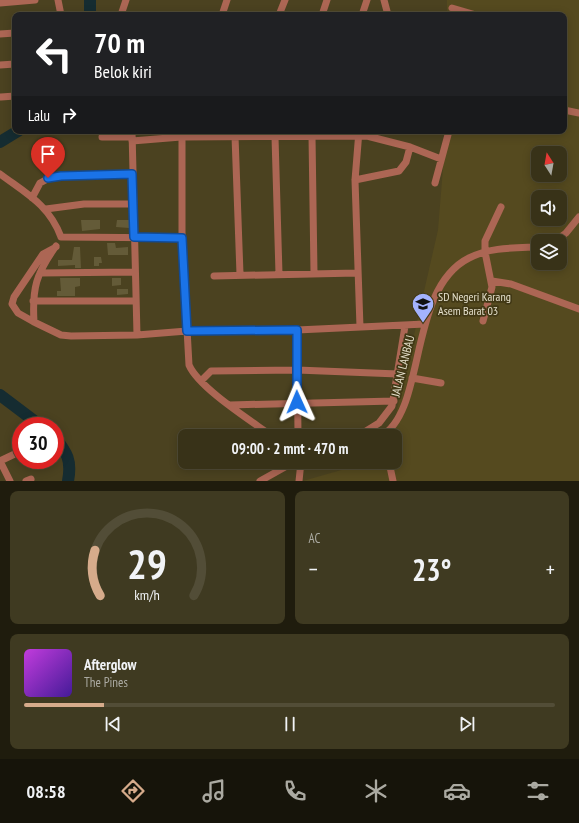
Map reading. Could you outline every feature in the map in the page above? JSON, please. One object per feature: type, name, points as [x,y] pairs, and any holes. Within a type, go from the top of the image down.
[{"type":"street","points":[[0,3],[35,0]]},
{"type":"street","points":[[58,0],[60,12]]},
{"type":"street","points":[[122,12],[126,0]]},
{"type":"street","points":[[223,12],[227,0]]},
{"type":"street","points":[[280,12],[285,0]]},
{"type":"street","points":[[323,12],[327,0]]},
{"type":"street","points":[[363,12],[367,0]]},
{"type":"street","points":[[384,0],[387,12]]},
{"type":"street","points":[[452,8],[466,12]]},
{"type":"street","points":[[0,34],[12,33]]},
{"type":"street","points":[[0,65],[12,64]]},
{"type":"street","points":[[1,96],[12,96]]},
{"type":"street","points":[[567,111],[579,113]]},
{"type":"street","points":[[102,137],[182,134],[312,136],[321,134]]},
{"type":"street","points":[[182,134],[182,238],[189,365],[201,381],[263,429]]},
{"type":"street","points":[[236,134],[240,274]]},
{"type":"street","points":[[358,134],[355,180],[360,327]]},
{"type":"street","points":[[362,134],[410,147],[441,158]]},
{"type":"street","points":[[435,183],[447,134]]},
{"type":"street","points":[[279,274],[280,135]]},
{"type":"street","points":[[312,136],[314,273]]},
{"type":"street","points":[[132,137],[137,335]]},
{"type":"street","points":[[355,180],[399,171],[406,162],[410,147]]},
{"type":"street","points":[[0,174],[46,209],[57,226],[61,237],[40,273],[34,289],[34,322]]},
{"type":"street","points":[[32,198],[40,183],[53,176],[132,174]]},
{"type":"street","points":[[46,209],[84,204],[134,204]]},
{"type":"street","points":[[483,321],[492,295],[492,281],[485,252],[485,241],[501,207]]},
{"type":"street","points":[[565,234],[579,217]]},
{"type":"street","points":[[61,237],[93,239],[134,237],[182,238]]},
{"type":"street","points":[[56,247],[43,254],[12,300],[14,308],[18,313],[61,335],[137,335],[187,331],[297,330],[425,324]]},
{"type":"street","name":"JALAN LANBAU","points":[[390,429],[396,423],[402,411],[412,378],[425,324],[441,287],[456,266],[469,257],[485,252],[531,248]]},
{"type":"street","points":[[40,273],[135,272]]},
{"type":"street","points":[[214,276],[240,274],[357,273]]},
{"type":"street","points":[[492,281],[511,284],[579,309]]},
{"type":"street","points":[[33,301],[136,301]]},
{"type":"street","points":[[369,429],[379,423],[394,402],[405,326]]},
{"type":"street","points":[[297,330],[298,429]]},
{"type":"street","points":[[201,381],[211,370],[297,370],[398,374]]},
{"type":"street","points":[[412,378],[441,383]]},
{"type":"street","points":[[230,405],[297,402],[394,402]]},
{"type":"street","points":[[10,481],[0,461],[12,455]]},
{"type":"street","points":[[260,481],[281,469]]},
{"type":"street","points":[[299,481],[300,469]]},
{"type":"street","points":[[390,469],[393,481]]},
{"type":"shaded area","points":[[447,0],[579,0],[579,481],[303,481],[345,469],[402,469],[402,429],[393,429],[438,230],[446,134],[567,134],[567,12],[447,12]]},
{"type":"building","points":[[81,220],[100,220],[100,229],[82,231]]},
{"type":"building","points":[[117,220],[129,220],[129,228],[116,227]]},
{"type":"building","points":[[107,243],[115,243],[116,248],[128,247],[128,255],[108,255]]},
{"type":"building","points":[[74,247],[80,247],[81,268],[75,268],[75,265],[58,266],[58,260],[72,260]]},
{"type":"building","points":[[94,257],[101,257],[102,263],[99,263],[99,266],[94,266]]},
{"type":"building","points":[[60,278],[80,278],[80,286],[75,287],[75,296],[57,296],[57,291],[61,291]]},
{"type":"building","points":[[112,278],[121,278],[121,285],[112,286]]},
{"type":"building","points":[[117,289],[128,289],[128,294],[117,295]]},
{"type":"waterway","points":[[90,0],[90,12]]},
{"type":"waterway","points":[[0,142],[13,134]]},
{"type":"waterway","points":[[0,395],[29,417]]},
{"type":"waterway","points":[[64,450],[69,462],[68,481]]},
{"type":"place","name":"SD Negeri Karang Asem Barat 03","points":[[423,324]]},
{"type":"route","points":[[48,178],[53,176],[132,174],[134,237],[182,238],[187,331],[297,330],[297,402]]}]
